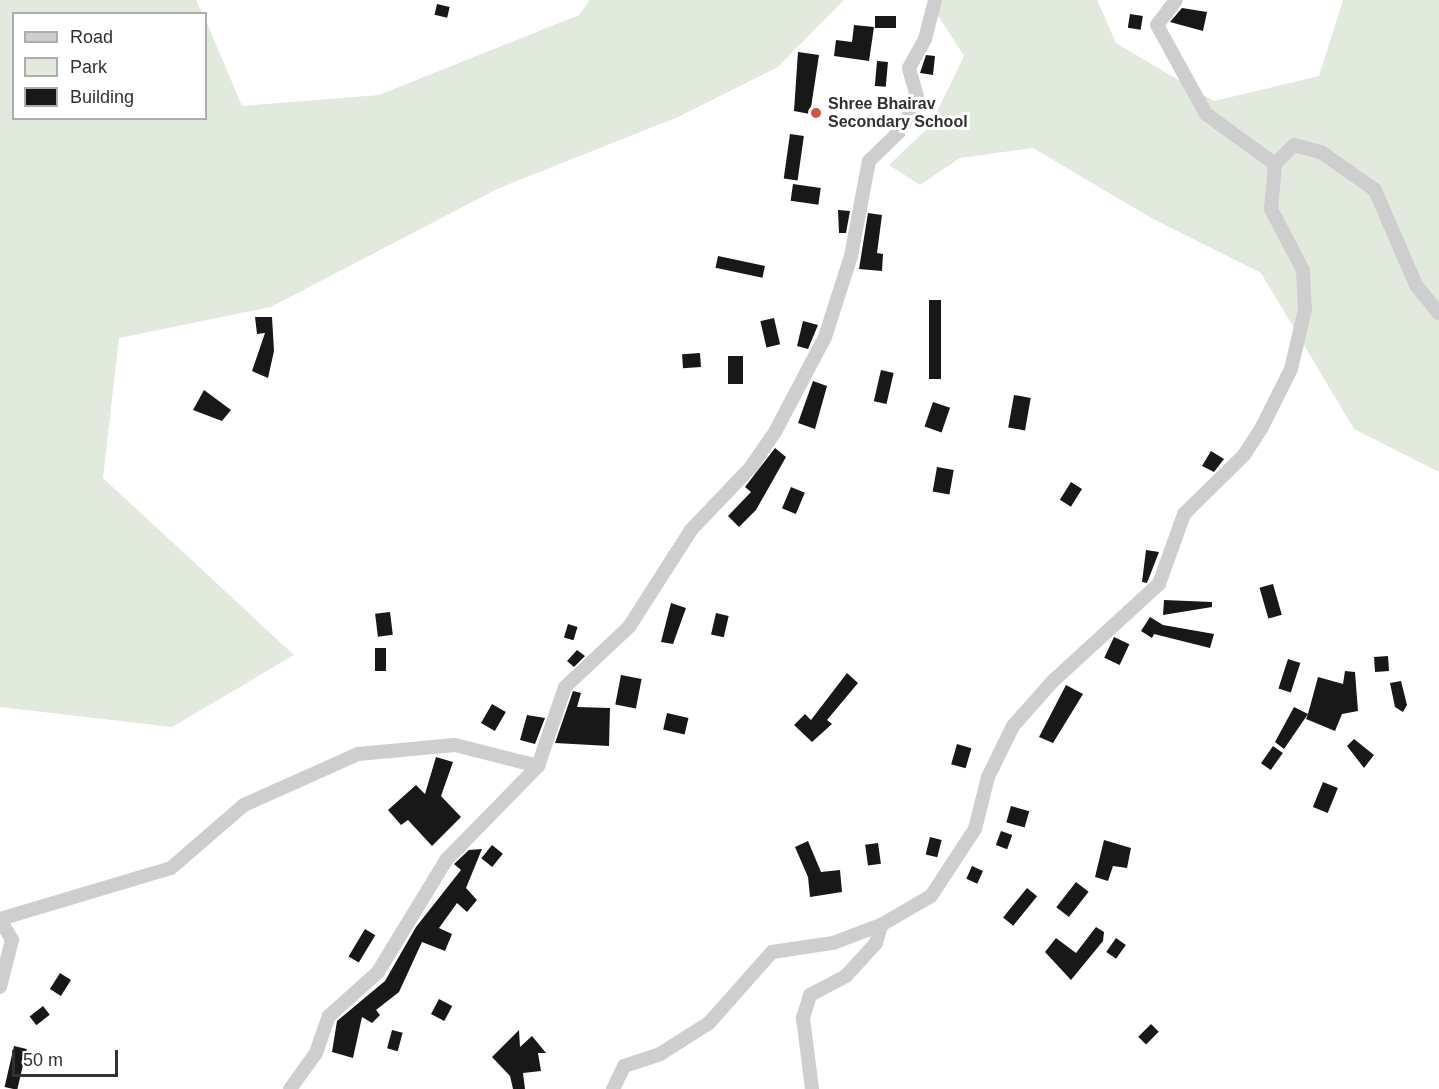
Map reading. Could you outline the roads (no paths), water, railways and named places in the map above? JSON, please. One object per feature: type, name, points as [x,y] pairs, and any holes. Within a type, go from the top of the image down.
[{"type":"street","points":[[290,1089],[316,1053],[329,1016],[378,972],[446,860],[538,766],[565,687],[629,627],[691,530],[751,467],[809,368],[851,256],[869,161],[899,132],[918,100],[909,68],[925,39],[935,0]]},
{"type":"street","points":[[1176,0],[1157,25],[1206,114],[1275,164]]},
{"type":"street","points":[[613,1089],[624,1066],[660,1054],[709,1023],[772,952],[833,943],[883,924],[931,896],[975,830],[988,777],[1013,726],[1053,681],[1159,584],[1184,514],[1258,435],[1291,369],[1305,310],[1303,270],[1271,209],[1275,164],[1294,145],[1321,152],[1375,190],[1416,285],[1439,313]]},
{"type":"street","points":[[0,987],[12,940],[0,919],[171,868],[244,805],[358,754],[455,745],[538,766]]},
{"type":"street","points":[[812,1089],[806,1004],[855,966],[876,943],[883,924]]},
{"type":"place","name":"Shree Bhairav Secondary School","points":[[816,113]]}]
